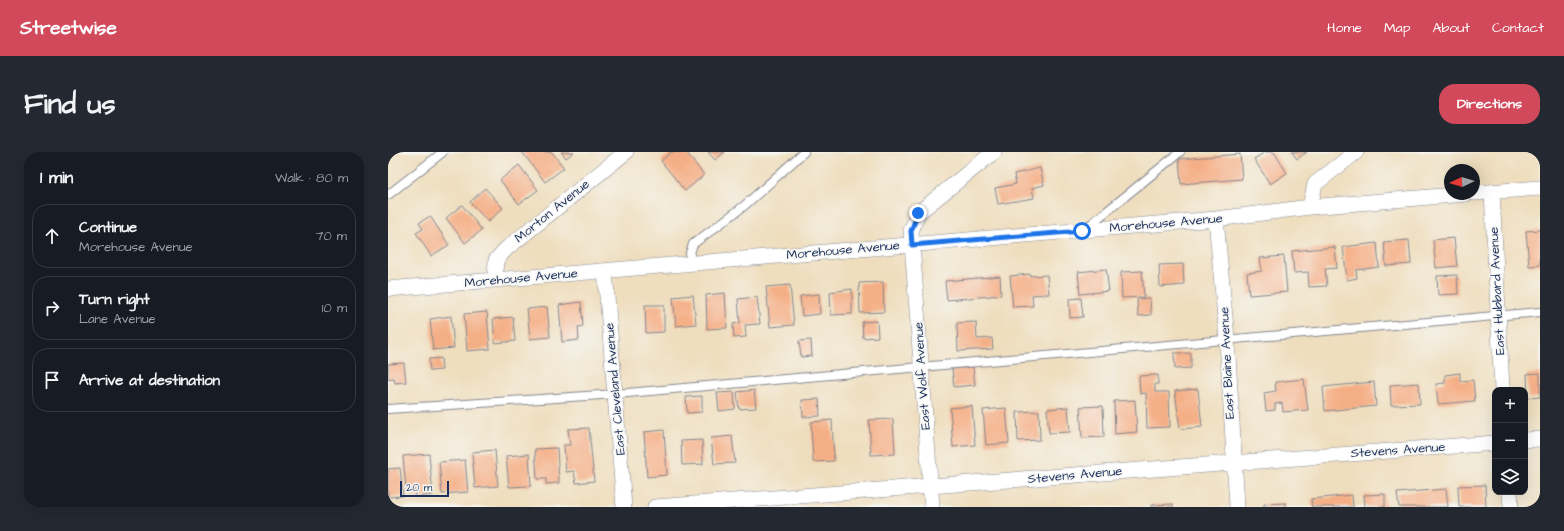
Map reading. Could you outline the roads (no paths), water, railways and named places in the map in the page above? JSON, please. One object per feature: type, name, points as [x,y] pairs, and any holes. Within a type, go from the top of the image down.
[{"type":"street","name":"Morton Avenue","points":[[495,280],[496,260],[506,249],[626,152]]},
{"type":"street","name":"East Wolf Avenue","points":[[932,507],[911,231],[918,213],[994,152]]},
{"type":"street","points":[[1310,207],[1315,184],[1356,152]]},
{"type":"street","points":[[1480,193],[1540,188]]},
{"type":"street","name":"East Hubbard Avenue","points":[[1492,192],[1502,387]]},
{"type":"street","name":"Morehouse Avenue","points":[[388,289],[1082,231],[1216,219],[1310,207],[1444,196]]},
{"type":"street","name":"East Blaine Avenue","points":[[1216,219],[1227,339],[1233,463],[1237,507]]},
{"type":"street","name":"East Cleveland Avenue","points":[[605,271],[624,507]]},
{"type":"street","points":[[1528,440],[1540,439]]},
{"type":"street","name":"Stevens Avenue","points":[[655,507],[1492,443]]},
{"type":"street","points":[[1510,495],[1511,507]]},
{"type":"lane","points":[[388,195],[443,152]]},
{"type":"lane","points":[[690,263],[690,253],[693,244],[744,206],[804,152]]},
{"type":"lane","points":[[1082,231],[1180,152]]},
{"type":"lane","points":[[388,409],[616,394],[1540,312]]}]
